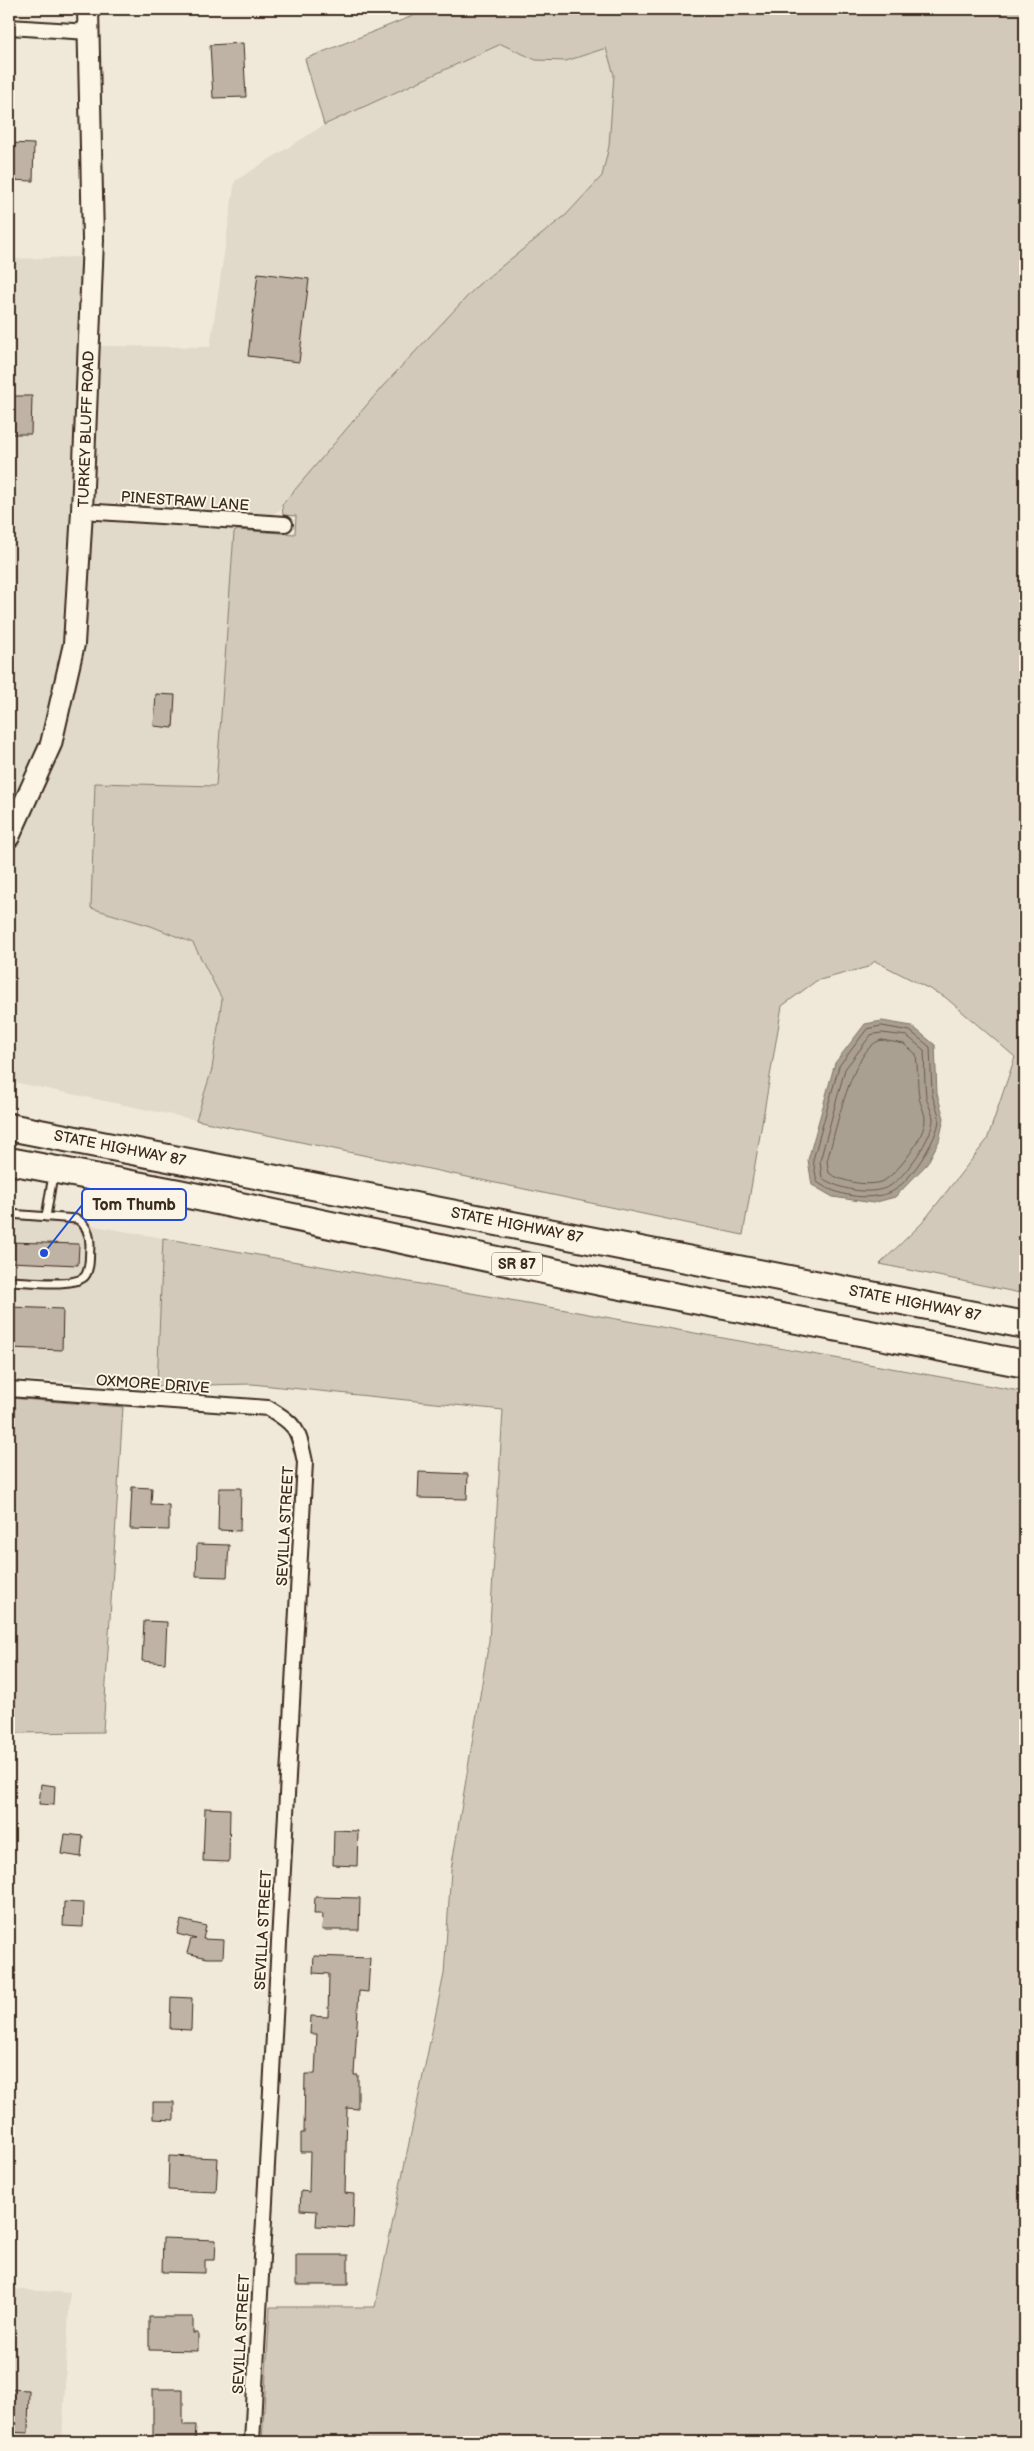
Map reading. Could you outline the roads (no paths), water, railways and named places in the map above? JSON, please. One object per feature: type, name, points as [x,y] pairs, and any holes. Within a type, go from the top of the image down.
[{"type":"highway","name":"STATE HIGHWAY 87","points":[[9,1127],[1025,1325]]},
{"type":"highway","name":"SR 87","points":[[9,1161],[179,1193],[601,1282],[1025,1364]]},
{"type":"street","name":"TURKEY BLUFF ROAD","points":[[9,837],[51,744],[72,654],[82,511],[94,240],[88,9]]},
{"type":"street","points":[[9,27],[89,32]]},
{"type":"street","name":"PINESTRAW LANE","points":[[82,511],[285,524]]},
{"type":"street","name":"OXMORE DRIVE","points":[[9,1389],[268,1408],[292,1422]]},
{"type":"street","name":"SEVILLA STREET","points":[[252,2442],[305,1462],[301,1444],[292,1422]]},
{"type":"lane","points":[[46,1217],[54,1170]]},
{"type":"lane","points":[[9,1214],[77,1219],[82,1222],[89,1233],[90,1239],[88,1270],[79,1281],[68,1283],[9,1281]]},
{"type":"water","points":[[882,1021],[912,1026],[935,1045],[937,1094],[944,1118],[939,1141],[927,1164],[895,1197],[873,1203],[833,1197],[812,1185],[808,1160],[835,1063],[865,1024]]},
{"type":"place","name":"Tom Thumb","points":[[44,1253]]}]
